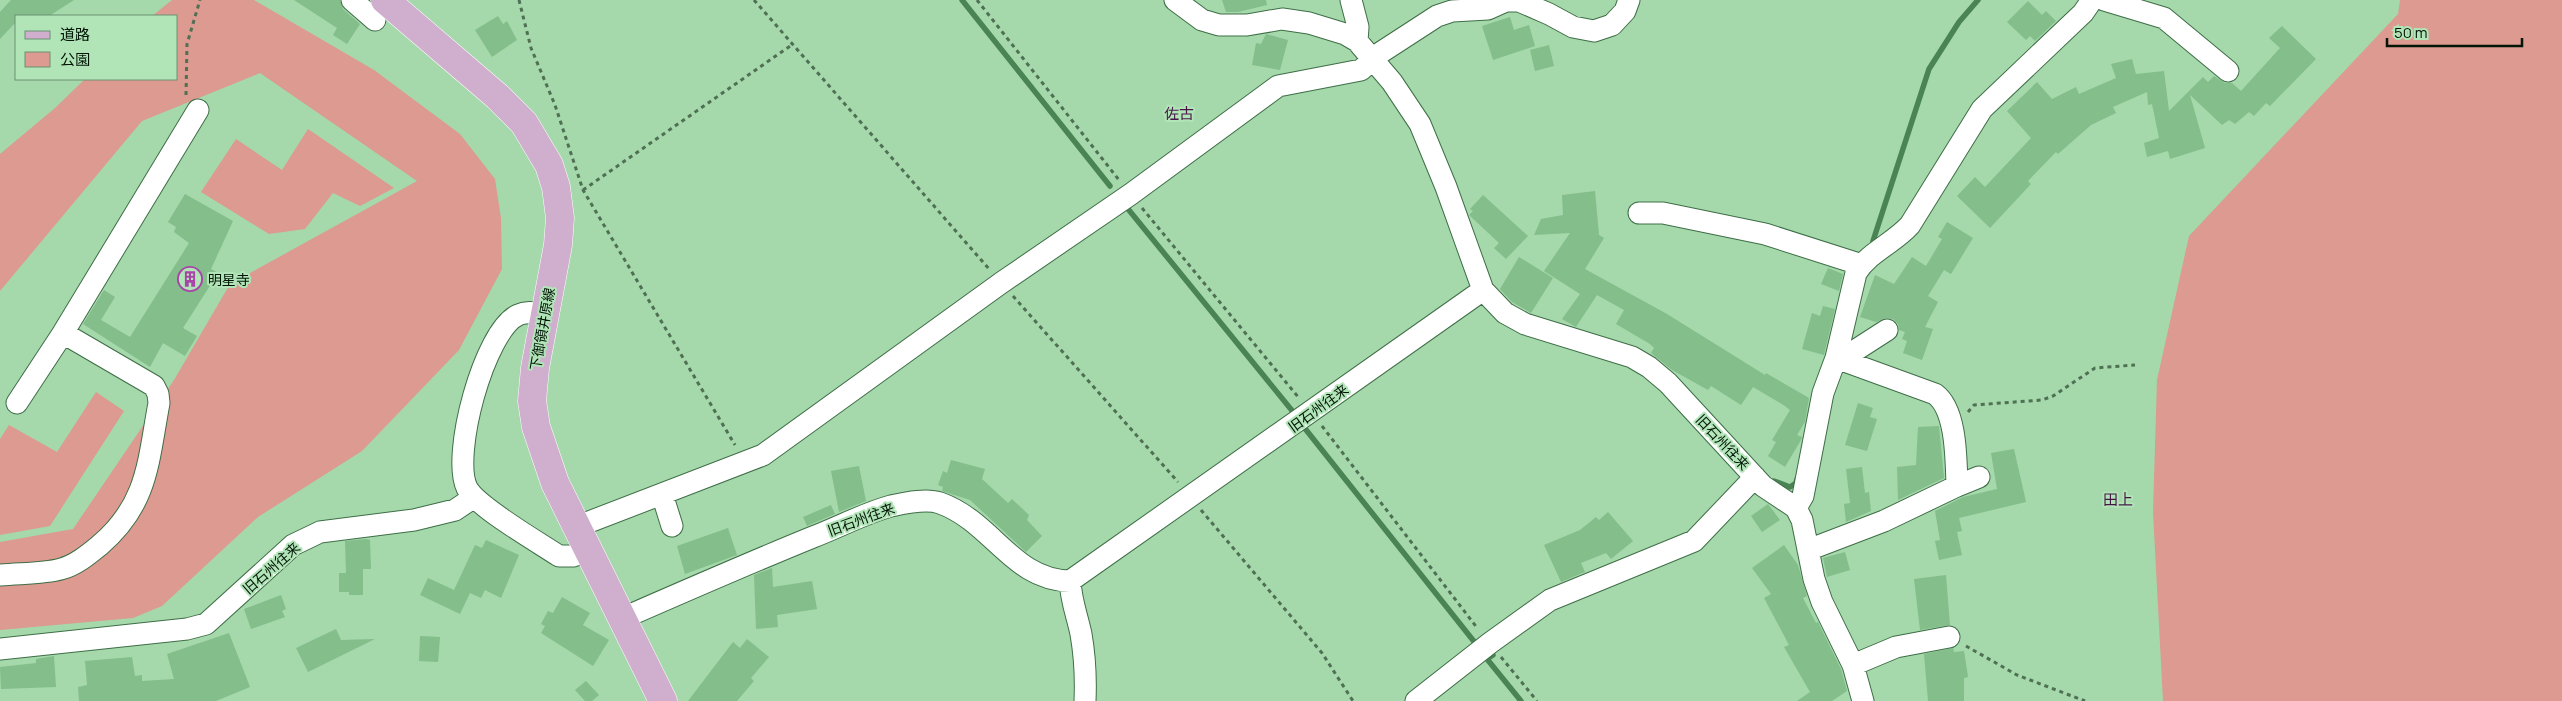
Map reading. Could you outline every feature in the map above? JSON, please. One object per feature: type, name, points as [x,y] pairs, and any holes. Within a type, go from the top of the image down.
[{"type":"main road","name":"下御領井原線","points":[[383,5],[498,97],[518,117],[537,141],[550,165],[560,218],[558,245],[535,368],[532,401],[535,418],[545,458],[582,539],[662,701]]},
{"type":"street","points":[[352,0],[383,5]]},
{"type":"street","points":[[1174,0],[1202,20],[1219,25],[1247,26],[1282,19],[1309,23],[1345,34],[1357,41],[1392,82],[1420,124],[1446,187],[1483,290]]},
{"type":"street","points":[[1351,0],[1358,27],[1357,41]]},
{"type":"street","points":[[544,314],[528,312],[516,316],[505,326],[474,388],[468,418],[463,478],[473,498],[558,556],[573,556],[582,539],[662,494],[763,455],[1001,283],[1131,194],[1278,86],[1361,70],[1372,60],[1437,16],[1452,11],[1488,9],[1506,1],[1519,1],[1573,27],[1594,31],[1612,25],[1625,11],[1629,0]]},
{"type":"street","points":[[1863,701],[1853,665],[1822,602],[1802,520],[1796,508],[1803,496],[1824,393],[1836,358],[1856,273],[1862,265],[1903,233],[1910,225],[1982,109],[2083,13],[2092,0]]},
{"type":"street","points":[[2104,0],[2164,18],[2228,71]]},
{"type":"street","points":[[17,403],[63,333],[192,105]]},
{"type":"street","points":[[1639,213],[1663,213],[1765,234],[1862,265]]},
{"type":"street","name":"旧石州往来","points":[[621,619],[753,562],[881,510],[919,502],[937,502],[958,510],[974,520],[1027,570],[1056,581],[1070,581],[1483,290],[1505,313],[1525,324],[1632,357],[1648,367],[1668,383],[1763,486],[1796,508]]},
{"type":"street","points":[[1836,358],[1845,356],[1887,330]]},
{"type":"street","points":[[0,575],[61,569],[79,561],[118,529],[133,509],[141,491],[159,403],[158,394],[154,386],[63,333]]},
{"type":"street","points":[[1836,358],[1935,394],[1941,398],[1947,411],[1954,439],[1957,486]]},
{"type":"street","points":[[1416,701],[1490,643],[1550,600],[1694,541],[1755,477]]},
{"type":"street","points":[[1808,550],[1884,521],[1979,477]]},
{"type":"street","points":[[662,494],[672,526]]},
{"type":"street","name":"旧石州往来","points":[[0,649],[187,629],[206,624],[293,545],[320,532],[414,520],[455,510],[473,498]]},
{"type":"street","points":[[1070,581],[1071,601],[1081,632],[1085,657],[1085,701]]},
{"type":"street","points":[[1853,665],[1896,647],[1949,637]]},
{"type":"path","points":[[192,105],[187,44],[200,0]]},
{"type":"path","points":[[519,0],[531,48],[555,105],[584,190],[745,463]]},
{"type":"path","points":[[754,0],[1191,497],[1322,653],[1353,701]]},
{"type":"path","points":[[977,0],[1131,194],[1311,412],[1490,643],[1538,701]]},
{"type":"path","points":[[584,190],[793,44]]},
{"type":"path","points":[[1954,439],[1960,432],[1969,408],[1974,405],[2042,400],[2052,396],[2094,368],[2136,365]]},
{"type":"path","points":[[1949,637],[1954,637],[1978,654],[2017,675],[2085,701]]},
{"type":"green space","points":[[172,0],[254,0],[374,70],[460,134],[495,179],[501,218],[502,269],[459,350],[362,451],[258,517],[162,606],[133,618],[0,630],[0,542],[73,529],[174,380],[230,284],[417,181],[260,73],[142,121],[0,291],[0,154],[55,108],[84,80],[178,80],[178,15],[153,15]]},
{"type":"green space","points":[[2400,0],[2562,0],[2562,701],[2163,701],[2153,512],[2157,380],[2189,236],[2398,14]]},
{"type":"green space","points":[[308,129],[394,188],[360,206],[333,193],[305,229],[269,234],[201,192],[236,139],[282,170]]},
{"type":"green space","points":[[96,392],[124,411],[50,526],[0,535],[0,439],[9,425],[57,452]]},
{"type":"building","points":[[11,0],[74,0],[51,15],[15,15],[15,23],[0,39],[0,12]]},
{"type":"building","points":[[294,0],[340,0],[343,9],[360,24],[347,44],[333,35],[337,28]]},
{"type":"building","points":[[1222,0],[1266,0],[1267,5],[1238,12],[1226,12]]},
{"type":"building","points":[[2028,1],[2042,15],[2046,11],[2056,21],[2035,41],[2030,36],[2026,40],[2007,22]]},
{"type":"building","points":[[498,16],[503,24],[507,21],[517,40],[492,57],[475,30]]},
{"type":"building","points":[[1510,17],[1514,30],[1529,25],[1535,46],[1493,60],[1482,26]]},
{"type":"building","points":[[2282,26],[2316,59],[2270,106],[2266,103],[2254,116],[2249,112],[2235,124],[2229,120],[2222,125],[2190,95],[2205,148],[2170,159],[2168,151],[2147,157],[2144,143],[2159,138],[2152,104],[2148,105],[2147,92],[2113,107],[2116,113],[2091,125],[2058,154],[2056,152],[2028,181],[2031,184],[1990,228],[1957,196],[1975,177],[1985,187],[2031,138],[2007,111],[2037,82],[2052,99],[2076,87],[2079,94],[2116,78],[2111,64],[2132,59],[2136,74],[2164,71],[2169,111],[2203,77],[2208,82],[2214,76],[2225,83],[2232,83],[2241,91],[2280,48],[2269,38]]},
{"type":"building","points":[[1266,34],[1288,40],[1280,70],[1252,65],[1256,43],[1261,44]]},
{"type":"building","points":[[1549,45],[1554,66],[1535,71],[1530,50]]},
{"type":"building","points":[[1595,191],[1599,235],[1604,238],[1585,269],[1667,314],[1765,375],[1766,373],[1809,398],[1805,422],[1797,435],[1802,437],[1801,440],[1785,467],[1768,456],[1776,442],[1772,440],[1790,410],[1785,406],[1753,387],[1741,405],[1711,386],[1708,390],[1672,370],[1651,353],[1654,348],[1650,344],[1616,324],[1624,310],[1597,295],[1576,327],[1562,319],[1580,294],[1544,271],[1570,233],[1534,235],[1541,219],[1563,215],[1562,195]]},
{"type":"building","name":"明星寺","points":[[185,194],[233,221],[211,269],[218,273],[183,328],[197,336],[185,356],[163,343],[150,367],[83,324],[104,290],[115,297],[101,320],[130,337],[189,243],[174,232],[176,227],[168,222]]},
{"type":"building","points":[[1483,195],[1528,236],[1506,259],[1494,248],[1499,243],[1469,215],[1473,211],[1470,209]]},
{"type":"building","points":[[1947,222],[1973,238],[1951,274],[1944,270],[1928,296],[1938,302],[1925,327],[1933,329],[1922,360],[1903,353],[1907,341],[1902,339],[1905,332],[1899,330],[1898,324],[1893,319],[1886,318],[1876,322],[1860,317],[1875,275],[1894,284],[1912,257],[1926,266],[1942,239],[1938,237]]},
{"type":"building","points":[[1519,257],[1553,278],[1531,313],[1512,302],[1500,289]]},
{"type":"building","points":[[1828,268],[1843,274],[1839,291],[1821,284]]},
{"type":"building","points":[[1823,306],[1835,309],[1824,355],[1802,349],[1812,313],[1820,316]]},
{"type":"building","points":[[1858,403],[1873,408],[1870,417],[1877,419],[1867,451],[1845,445]]},
{"type":"building","points":[[1939,426],[1944,478],[1898,500],[1897,467],[1916,465],[1918,427]]},
{"type":"building","points":[[2014,449],[2026,502],[1959,518],[1962,531],[1957,532],[1962,555],[1939,560],[1935,541],[1940,540],[1935,511],[1963,497],[1997,489],[1991,453]]},
{"type":"building","points":[[951,460],[985,469],[982,479],[1008,503],[1012,499],[1029,515],[1027,520],[1042,536],[1026,552],[970,500],[942,491],[943,487],[938,485],[943,471],[947,473]]},
{"type":"building","points":[[859,466],[866,501],[839,512],[831,471]]},
{"type":"building","points":[[1862,467],[1865,493],[1869,492],[1871,511],[1846,522],[1844,504],[1850,503],[1846,469]]},
{"type":"building","points":[[1768,504],[1780,520],[1762,532],[1751,516]]},
{"type":"building","points":[[831,505],[835,514],[807,526],[803,517]]},
{"type":"building","points":[[1608,512],[1633,541],[1611,559],[1606,553],[1581,563],[1585,572],[1561,582],[1544,545],[1580,530],[1596,517],[1599,520]]},
{"type":"building","points":[[728,528],[737,555],[685,574],[677,546]]},
{"type":"building","points":[[370,540],[371,569],[363,569],[363,595],[349,595],[349,592],[339,592],[339,573],[346,573],[345,541]]},
{"type":"building","points":[[486,540],[519,555],[501,598],[485,590],[481,598],[470,593],[460,614],[420,595],[428,578],[454,590],[475,545],[482,548]]},
{"type":"building","points":[[1784,545],[1798,565],[1807,596],[1803,598],[1816,623],[1818,622],[1841,669],[1847,691],[1832,701],[1797,701],[1810,692],[1784,647],[1789,645],[1764,598],[1771,594],[1752,568]]},
{"type":"building","points":[[1845,552],[1850,570],[1827,577],[1823,558]]},
{"type":"building","points":[[772,568],[773,587],[812,581],[817,609],[777,615],[778,627],[756,629],[754,575]]},
{"type":"building","points":[[1946,575],[1950,625],[1920,630],[1914,579]]},
{"type":"building","points":[[281,595],[286,609],[282,611],[285,617],[251,629],[244,609]]},
{"type":"building","points":[[562,597],[590,613],[583,625],[609,640],[593,666],[541,633],[545,626],[541,624],[548,611],[553,613]]},
{"type":"building","points":[[336,629],[341,640],[375,639],[308,672],[296,648]]},
{"type":"building","points":[[229,633],[250,687],[216,701],[79,701],[78,687],[87,685],[85,661],[132,657],[135,676],[142,675],[142,681],[174,679],[167,654]]},
{"type":"building","points":[[420,636],[440,637],[438,662],[419,661]]},
{"type":"building","points":[[747,639],[769,657],[751,678],[754,681],[737,701],[688,701],[733,642],[740,648]]},
{"type":"building","points":[[1953,648],[1954,652],[1964,651],[1968,677],[1964,678],[1964,701],[1928,701],[1924,654]]},
{"type":"building","points":[[54,656],[56,687],[1,689],[0,667],[36,663],[36,659]]},
{"type":"building","points":[[586,681],[599,695],[592,701],[585,701],[575,690]]},
{"type":"waterway","points":[[962,0],[1110,186]]},
{"type":"waterway","points":[[1873,241],[1929,69],[1959,22],[1978,0]]},
{"type":"waterway","points":[[1124,204],[1294,413]]},
{"type":"waterway","points":[[1303,426],[1476,644]]},
{"type":"waterway","points":[[1774,481],[1790,487],[1796,483],[1797,479]]},
{"type":"waterway","points":[[1493,655],[1487,659],[1521,701]]},
{"type":"place","name":"明星寺","points":[[190,279]]},
{"type":"district","name":"佐古","points":[[1179,113]]},
{"type":"district","name":"田上","points":[[2118,499]]}]
